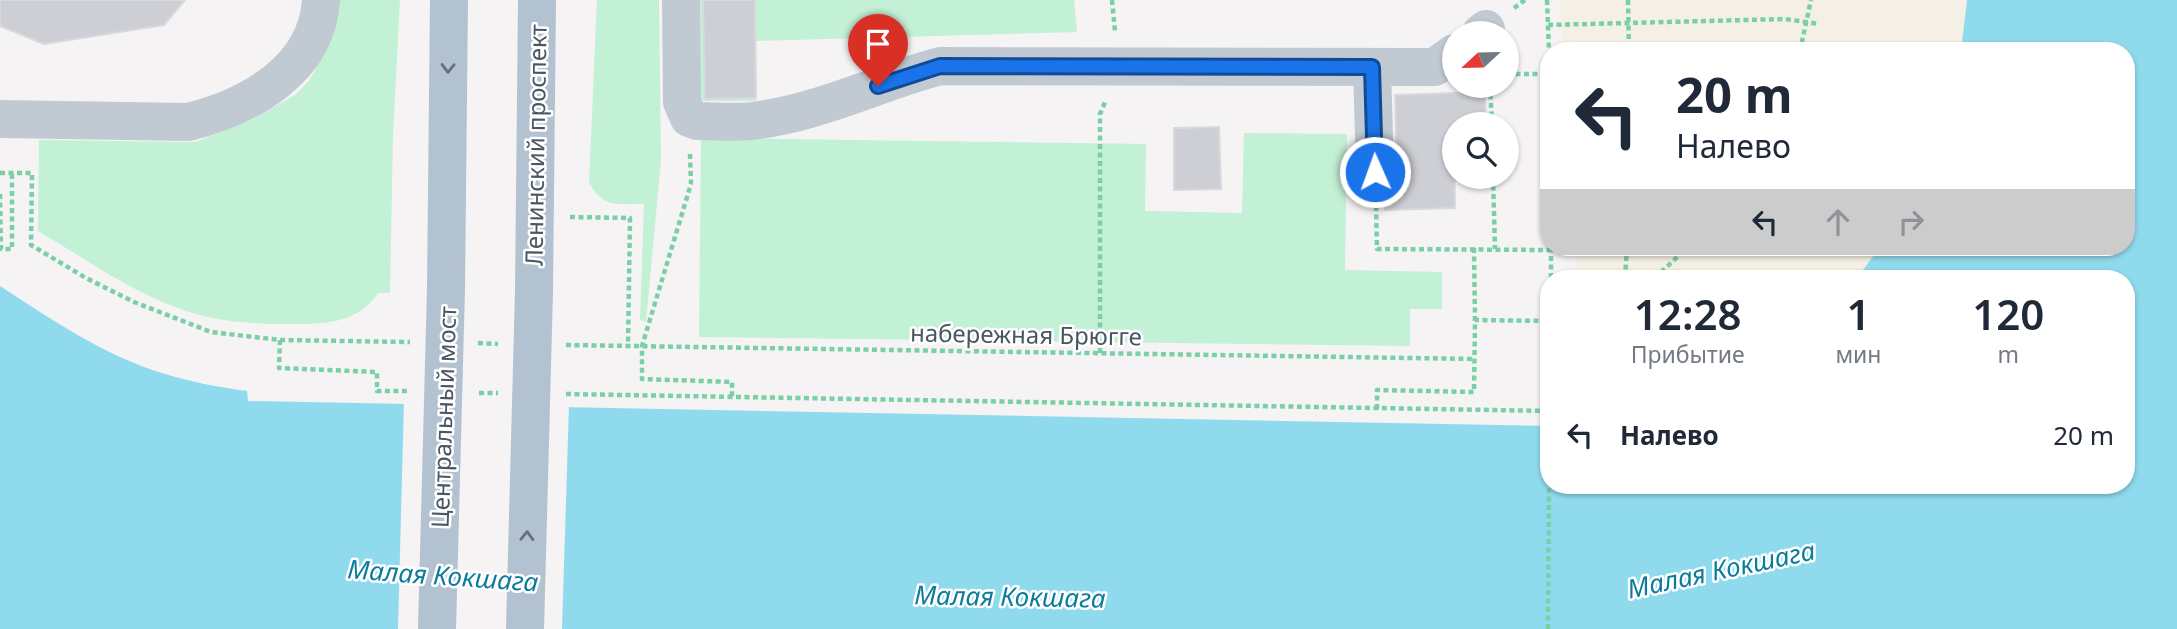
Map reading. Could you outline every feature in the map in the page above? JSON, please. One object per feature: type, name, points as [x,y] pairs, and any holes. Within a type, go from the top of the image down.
[{"type":"main road","name":"Центральный мост","points":[[437,629],[446,288],[449,0]]},
{"type":"main road","name":"Ленинский проспект","points":[[525,629],[534,291],[537,0]]},
{"type":"lane","points":[[0,119],[188,122],[211,116],[242,104],[270,88],[295,64],[310,44],[320,15],[321,0]]},
{"type":"lane","points":[[681,0],[681,102],[689,118],[697,121],[750,122],[802,112],[903,76],[940,66],[1435,67],[1442,62]]},
{"type":"lane","points":[[1372,67],[1375,172]]},
{"type":"path","points":[[1100,353],[1100,114],[1118,66],[1112,0]]},
{"type":"path","points":[[1547,0],[1549,42]]},
{"type":"path","points":[[1628,0],[1629,42]]},
{"type":"path","points":[[1802,42],[1811,0]]},
{"type":"path","points":[[1548,25],[1785,19],[1819,24]]},
{"type":"path","points":[[1519,74],[1540,74]]},
{"type":"path","points":[[689,118],[691,184],[642,346],[642,379],[732,382],[732,397]]},
{"type":"path","points":[[0,173],[32,173],[31,245],[86,278],[176,320],[211,332],[280,340],[414,342]]},
{"type":"path","points":[[0,194],[1,249],[12,249],[12,173]]},
{"type":"path","points":[[1493,189],[1495,249]]},
{"type":"path","points":[[1377,211],[1377,249],[1540,248]]},
{"type":"path","points":[[569,217],[630,218],[628,345]]},
{"type":"path","points":[[1377,409],[1377,390],[1474,392],[1475,248]]},
{"type":"path","points":[[1664,270],[1678,256]]},
{"type":"path","points":[[1475,320],[1540,321]]},
{"type":"path","points":[[280,340],[279,368],[377,372],[377,391],[418,392]]},
{"type":"path","name":"набережная Брюгге","points":[[576,345],[1475,359]]},
{"type":"path","points":[[472,393],[500,393]]},
{"type":"path","points":[[554,394],[1540,411]]},
{"type":"path","points":[[1548,629],[1549,494]]},
{"type":"green space","points":[[335,0],[400,0],[393,135],[390,293],[378,293],[362,310],[332,322],[277,324],[224,320],[189,312],[144,293],[38,231],[39,140],[195,142],[249,121],[295,95],[309,81],[330,41]]},
{"type":"green space","points":[[597,0],[659,0],[661,160],[646,322],[640,320],[644,204],[606,201],[589,183]]},
{"type":"green space","points":[[693,0],[1074,0],[1077,32],[756,41],[756,101],[694,101]]},
{"type":"green space","points":[[1244,133],[1347,134],[1345,270],[1442,272],[1442,309],[1410,309],[1410,346],[699,337],[701,138],[1146,144],[1145,211],[1242,213]]},
{"type":"sand","points":[[1559,0],[1967,0],[1962,42],[1563,42]]},
{"type":"sand","points":[[1576,256],[1873,256],[1863,270],[1576,270]]},
{"type":"water","name":"Малая Кокшага","points":[[1967,0],[2177,0],[2177,629],[0,629],[0,286],[78,335],[119,356],[183,379],[247,391],[248,401],[1540,426],[1540,494],[2135,494],[2135,270],[1863,270],[1873,256],[2135,256],[2135,42],[1962,42]]},
{"type":"pier","points":[[404,400],[569,404],[562,629],[398,629]]},
{"type":"building","points":[[0,0],[185,0],[164,25],[44,44],[0,26]]},
{"type":"building","points":[[703,0],[755,0],[756,98],[705,99]]},
{"type":"building","points":[[1442,93],[1442,98],[1485,98],[1486,112],[1442,112],[1442,189],[1455,189],[1455,208],[1385,210],[1385,190],[1394,182],[1397,170],[1395,95]]},
{"type":"building","points":[[1219,127],[1221,189],[1174,190],[1174,128]]},
{"type":"route","points":[[878,86],[940,66],[1372,67],[1375,172]]}]
